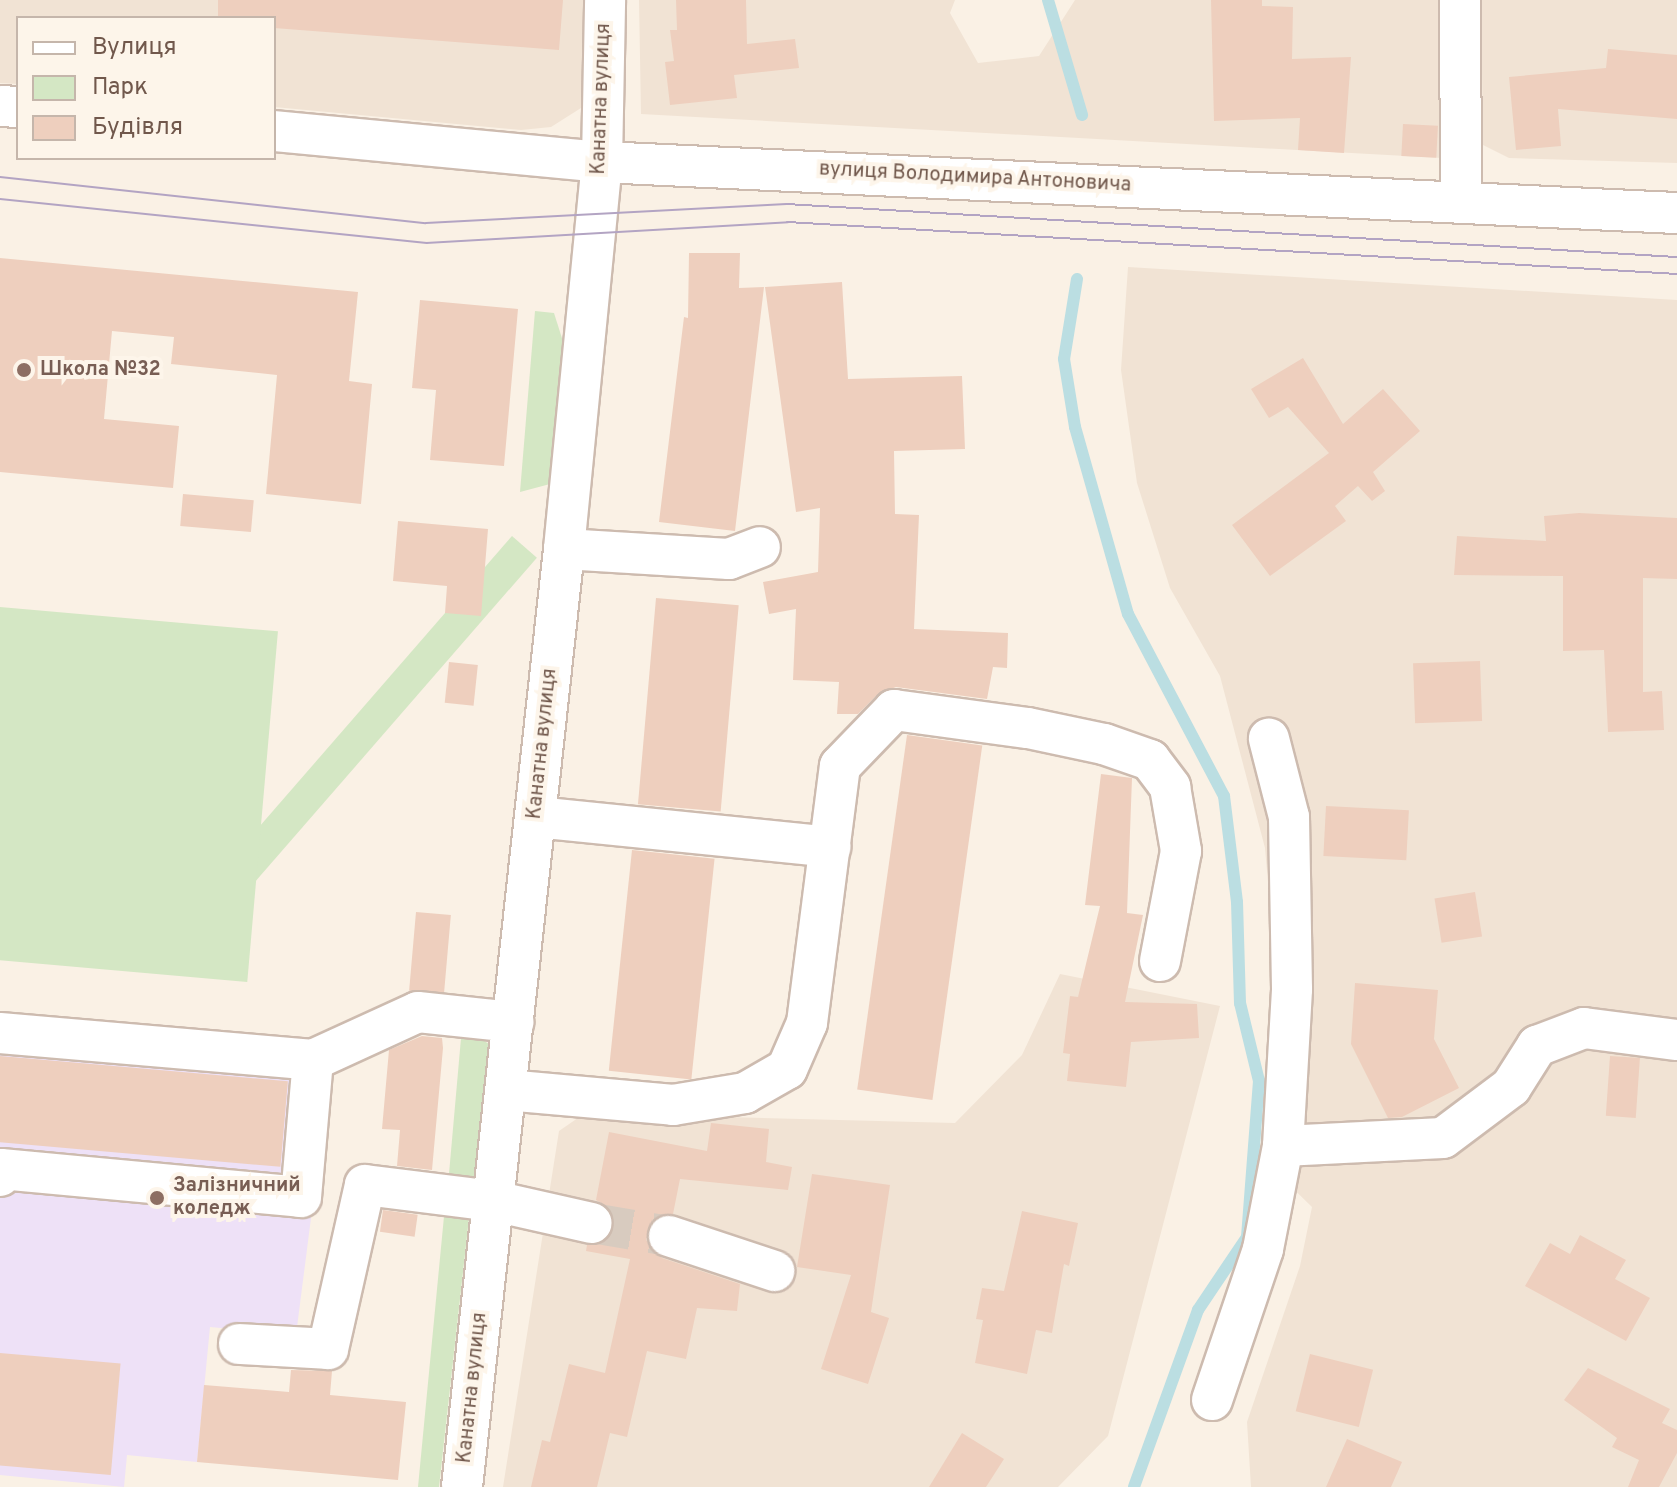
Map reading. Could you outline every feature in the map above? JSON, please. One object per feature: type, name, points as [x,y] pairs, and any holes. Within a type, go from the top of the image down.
[{"type":"street","name":"Канатна вулиця","points":[[462,1487],[536,817],[602,162],[605,0]]},
{"type":"street","points":[[1460,0],[1461,200]]},
{"type":"street","name":"вулиця Володимира Антоновича","points":[[276,131],[602,162],[1461,200],[1677,213]]},
{"type":"street","points":[[564,549],[729,559],[760,547]]},
{"type":"street","points":[[506,1090],[673,1105],[745,1093],[787,1069],[807,1023],[840,766],[894,710],[1104,744],[1150,760],[1170,787],[1181,851],[1160,961]]},
{"type":"street","points":[[1212,1400],[1263,1249],[1283,1146],[1292,989],[1289,817],[1269,739]]},
{"type":"street","points":[[536,817],[830,847]]},
{"type":"street","points":[[0,1033],[313,1060],[418,1012],[513,1022]]},
{"type":"street","points":[[1283,1146],[1443,1138],[1511,1087],[1537,1046],[1584,1028],[1677,1040]]},
{"type":"street","points":[[0,1176],[1,1169],[301,1197],[313,1060]]},
{"type":"street","points":[[239,1344],[328,1349],[365,1185],[494,1201],[592,1223]]},
{"type":"street","points":[[669,1236],[774,1271]]},
{"type":"shaded area","points":[[0,0],[592,0],[592,31],[581,108],[551,127],[521,130],[276,107],[276,16],[16,16],[16,84],[0,83]]},
{"type":"shaded area","points":[[639,0],[955,0],[950,13],[978,63],[1039,56],[1075,0],[1439,0],[1442,158],[641,114]]},
{"type":"shaded area","points":[[1481,0],[1677,0],[1677,163],[1509,158],[1483,145]]},
{"type":"shaded area","points":[[1128,267],[1677,300],[1677,1487],[1251,1487],[1247,1422],[1300,1266],[1312,1207],[1271,1167],[1273,940],[1265,848],[1220,676],[1170,588],[1137,483],[1121,370]]},
{"type":"shaded area","points":[[1060,974],[1220,1006],[1108,1436],[1058,1487],[503,1487],[559,1131],[601,1102],[725,1117],[955,1123],[1022,1055]]},
{"type":"shaded area","name":"Залізничний коледж","points":[[398,998],[390,1043],[330,1070],[296,1335],[210,1327],[197,1462],[127,1455],[124,1487],[0,1475],[0,1013],[310,1040]]},
{"type":"green space","points":[[535,311],[554,313],[566,351],[550,484],[520,492]]},
{"type":"green space","points":[[512,536],[537,558],[234,906],[210,884]]},
{"type":"green space","points":[[0,607],[278,631],[247,982],[0,960]]},
{"type":"green space","points":[[462,1027],[489,1044],[475,1177],[448,1185]]},
{"type":"green space","points":[[445,1206],[469,1218],[439,1487],[418,1487]]},
{"type":"building","points":[[218,0],[563,0],[559,50],[276,28],[276,16],[218,16]]},
{"type":"building","points":[[676,0],[746,0],[747,44],[795,39],[799,68],[734,75],[737,98],[670,105],[665,62],[674,61],[670,30],[677,30]]},
{"type":"building","points":[[1211,0],[1262,0],[1262,6],[1293,7],[1292,59],[1351,57],[1344,153],[1298,150],[1300,118],[1214,121]]},
{"type":"building","points":[[1608,49],[1677,55],[1677,119],[1558,109],[1561,146],[1516,150],[1509,77],[1606,68]]},
{"type":"building","points":[[1403,124],[1438,126],[1436,158],[1401,156]]},
{"type":"building","points":[[689,253],[740,253],[739,288],[764,287],[735,531],[659,522],[684,317],[688,318]]},
{"type":"building","points":[[0,258],[358,292],[349,381],[372,384],[361,504],[266,494],[277,375],[171,364],[174,337],[112,331],[104,419],[179,426],[173,488],[0,472]]},
{"type":"building","points":[[842,282],[848,379],[962,376],[965,449],[894,451],[895,514],[919,515],[914,629],[1008,633],[1007,668],[993,667],[987,699],[896,687],[878,694],[858,714],[837,714],[839,682],[793,680],[796,609],[769,614],[763,582],[818,572],[820,508],[796,512],[765,287]]},
{"type":"building","points":[[420,300],[518,309],[504,466],[430,460],[436,390],[412,388]]},
{"type":"building","points":[[1303,358],[1343,424],[1383,389],[1420,431],[1373,472],[1385,491],[1372,501],[1358,486],[1335,506],[1346,521],[1270,576],[1232,525],[1329,453],[1288,407],[1269,418],[1251,389]]},
{"type":"building","points":[[183,494],[254,500],[251,532],[180,526]]},
{"type":"building","points":[[1579,513],[1677,518],[1677,579],[1643,578],[1643,692],[1662,691],[1664,730],[1608,732],[1604,650],[1563,651],[1563,576],[1454,575],[1457,536],[1546,541],[1544,516]]},
{"type":"building","points":[[398,521],[488,529],[481,616],[445,613],[447,586],[393,581]]},
{"type":"building","points":[[656,598],[739,605],[721,811],[638,804]]},
{"type":"building","points":[[1480,661],[1482,721],[1415,723],[1413,663]]},
{"type":"building","points":[[449,662],[478,665],[474,706],[445,703]]},
{"type":"building","points":[[907,735],[982,746],[932,1100],[857,1090]]},
{"type":"building","points":[[1101,774],[1132,778],[1127,913],[1143,915],[1125,1002],[1197,1004],[1199,1038],[1131,1042],[1126,1087],[1067,1081],[1070,1054],[1063,1053],[1070,996],[1078,997],[1100,906],[1085,905]]},
{"type":"building","points":[[1326,806],[1409,810],[1406,860],[1323,856]]},
{"type":"building","points":[[632,850],[715,859],[691,1079],[609,1071]]},
{"type":"building","points":[[1475,892],[1482,936],[1442,943],[1435,898]]},
{"type":"building","points":[[416,912],[451,915],[444,994],[409,991]]},
{"type":"building","points":[[1355,983],[1438,990],[1434,1039],[1459,1088],[1402,1117],[1388,1118],[1351,1044]]},
{"type":"building","points":[[422,1036],[442,1038],[443,1048],[432,1170],[397,1166],[400,1130],[382,1129],[389,1050]]},
{"type":"building","points":[[0,1056],[288,1081],[280,1167],[0,1142]]},
{"type":"building","points":[[1610,1056],[1640,1058],[1636,1118],[1606,1116]]},
{"type":"building","points":[[711,1123],[769,1129],[766,1162],[792,1167],[788,1190],[680,1179],[673,1214],[653,1219],[646,1240],[662,1258],[740,1284],[737,1311],[697,1308],[686,1359],[647,1351],[627,1437],[610,1433],[597,1487],[531,1487],[542,1440],[550,1442],[569,1364],[605,1373],[630,1259],[586,1251],[587,1245],[608,1239],[615,1227],[608,1207],[596,1200],[609,1132],[707,1151]]},
{"type":"building","points":[[812,1174],[890,1185],[871,1312],[889,1318],[868,1384],[821,1369],[851,1275],[797,1267]]},
{"type":"building","points":[[383,1210],[418,1215],[415,1237],[380,1232]]},
{"type":"building","points":[[1022,1211],[1078,1223],[1069,1266],[1064,1264],[1052,1333],[1036,1330],[1027,1374],[975,1363],[983,1320],[976,1319],[982,1288],[1004,1291]]},
{"type":"building","points":[[1580,1235],[1626,1260],[1615,1279],[1650,1298],[1626,1341],[1525,1286],[1550,1243],[1570,1254]]},
{"type":"building","points":[[0,1353],[121,1364],[111,1475],[0,1465]]},
{"type":"building","points":[[1310,1354],[1373,1370],[1359,1427],[1296,1411]]},
{"type":"building","points":[[1588,1368],[1670,1409],[1662,1423],[1677,1430],[1677,1453],[1659,1487],[1628,1487],[1639,1460],[1612,1447],[1617,1438],[1564,1400]]},
{"type":"building","points":[[291,1370],[332,1371],[330,1395],[406,1402],[398,1480],[197,1462],[204,1385],[289,1392]]},
{"type":"building","points":[[962,1433],[1004,1459],[986,1487],[929,1487]]},
{"type":"building","points":[[1347,1439],[1402,1462],[1391,1487],[1326,1487]]},
{"type":"waterway","points":[[1048,0],[1082,115]]},
{"type":"waterway","points":[[1077,279],[1064,359],[1075,427],[1128,614],[1224,796],[1237,902],[1240,1003],[1259,1081],[1247,1237],[1198,1310],[1134,1487]]},
{"type":"tunnel","points":[[592,1223],[669,1236]]},
{"type":"tram line","points":[[0,177],[426,223],[787,204],[1677,257]]},
{"type":"tram line","points":[[0,199],[427,243],[787,222],[1677,274]]},
{"type":"place","name":"Школа №32","points":[[24,370]]},
{"type":"place","name":"Залізничний коледж","points":[[157,1198]]}]
